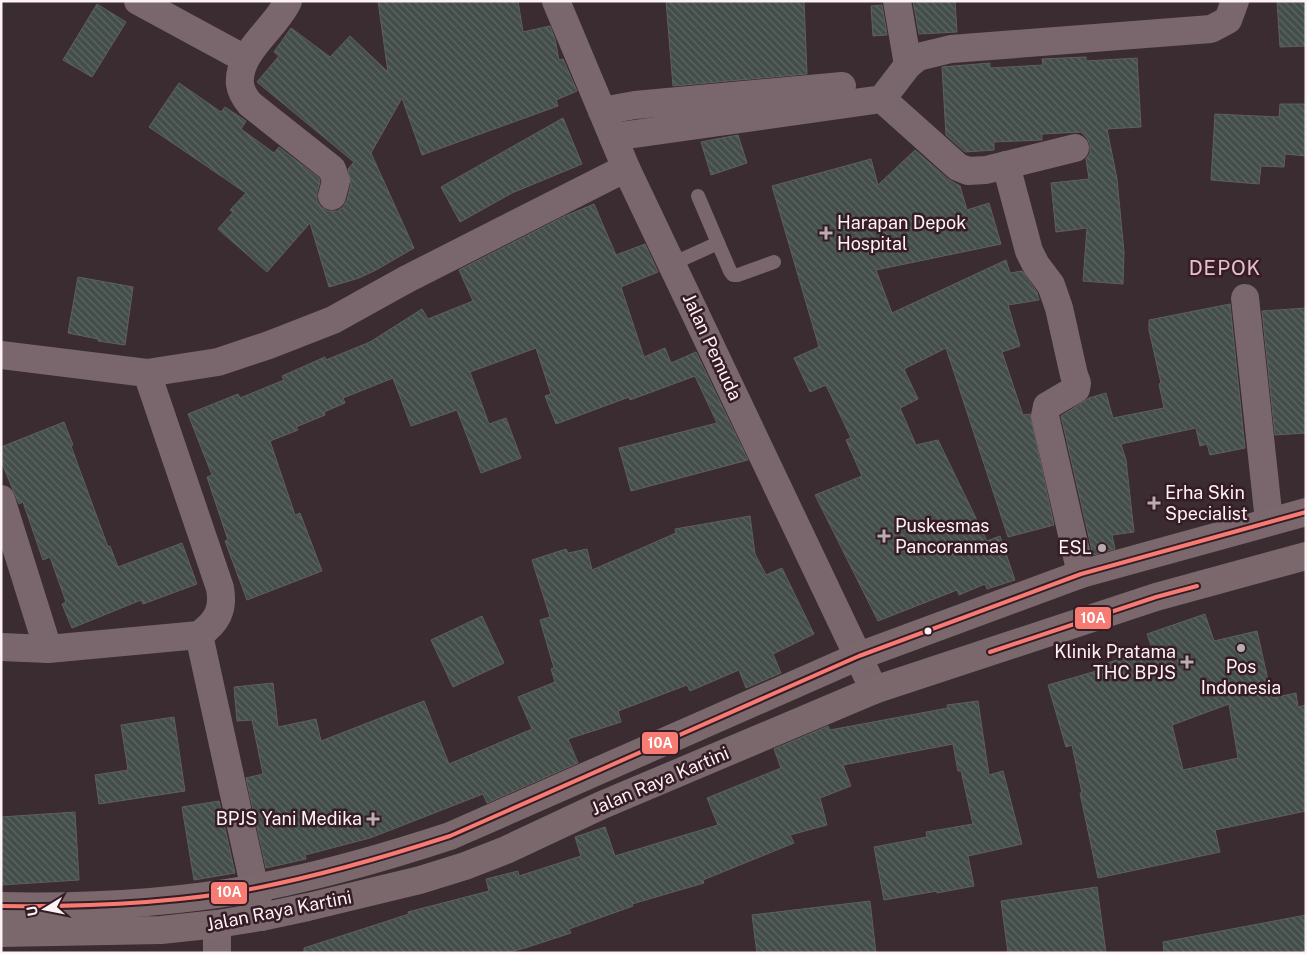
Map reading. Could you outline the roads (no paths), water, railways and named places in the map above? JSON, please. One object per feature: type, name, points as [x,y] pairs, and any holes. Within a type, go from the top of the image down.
[{"type":"main road","name":"Jalan Raya Kartini","points":[[1,906],[60,908],[182,898],[256,888],[348,867],[394,854],[450,836],[859,656],[1081,574],[1306,512]]},
{"type":"main road","name":"Jalan Raya Kartini","points":[[1,933],[161,930],[217,924],[261,917],[369,893],[465,866],[506,850],[602,805],[874,690],[1156,598],[1306,556]]},
{"type":"street","points":[[138,1],[245,59]]},
{"type":"street","points":[[288,1],[245,59],[240,76],[242,93],[250,104],[332,169],[336,181],[332,196]]},
{"type":"street","name":"Jalan Pemuda","points":[[556,1],[626,168],[874,690]]},
{"type":"street","points":[[897,1],[908,65]]},
{"type":"street","points":[[612,137],[882,99],[908,65],[918,57],[951,49],[1211,30],[1228,20],[1235,1]]},
{"type":"street","points":[[602,110],[635,105],[842,86]]},
{"type":"street","points":[[882,99],[958,168],[968,171],[986,170],[1075,148]]},
{"type":"street","points":[[1006,165],[1029,251],[1050,285],[1059,308],[1077,383],[1076,389],[1047,406],[1045,416],[1081,574]]},
{"type":"street","points":[[1,355],[147,373],[218,362],[269,346],[333,320],[407,279],[626,168]]},
{"type":"street","points":[[1245,298],[1269,521]]},
{"type":"street","points":[[1,647],[48,649],[199,635],[215,620],[222,600],[220,588],[147,373]]},
{"type":"street","points":[[1,499],[48,649]]},
{"type":"street","points":[[199,635],[261,917]]},
{"type":"street","points":[[217,924],[217,953]]},
{"type":"lane","points":[[698,196],[730,272],[733,275],[738,275],[774,262]]},
{"type":"lane","points":[[672,264],[718,244]]},
{"type":"place","name":"Harapan Depok Hospital","points":[[826,233]]},
{"type":"place","name":"Erha Skin Specialist","points":[[1154,503]]},
{"type":"place","name":"Puskesmas Pancoranmas","points":[[884,536]]},
{"type":"place","name":"ESL","points":[[1102,548]]},
{"type":"place","name":"Pos Indonesia","points":[[1241,648]]},
{"type":"place","name":"Klinik Pratama THC BPJS","points":[[1187,662]]},
{"type":"place","name":"BPJS Yani Medika","points":[[373,819]]},
{"type":"district","name":"DEPOK","points":[[1225,268]]}]
